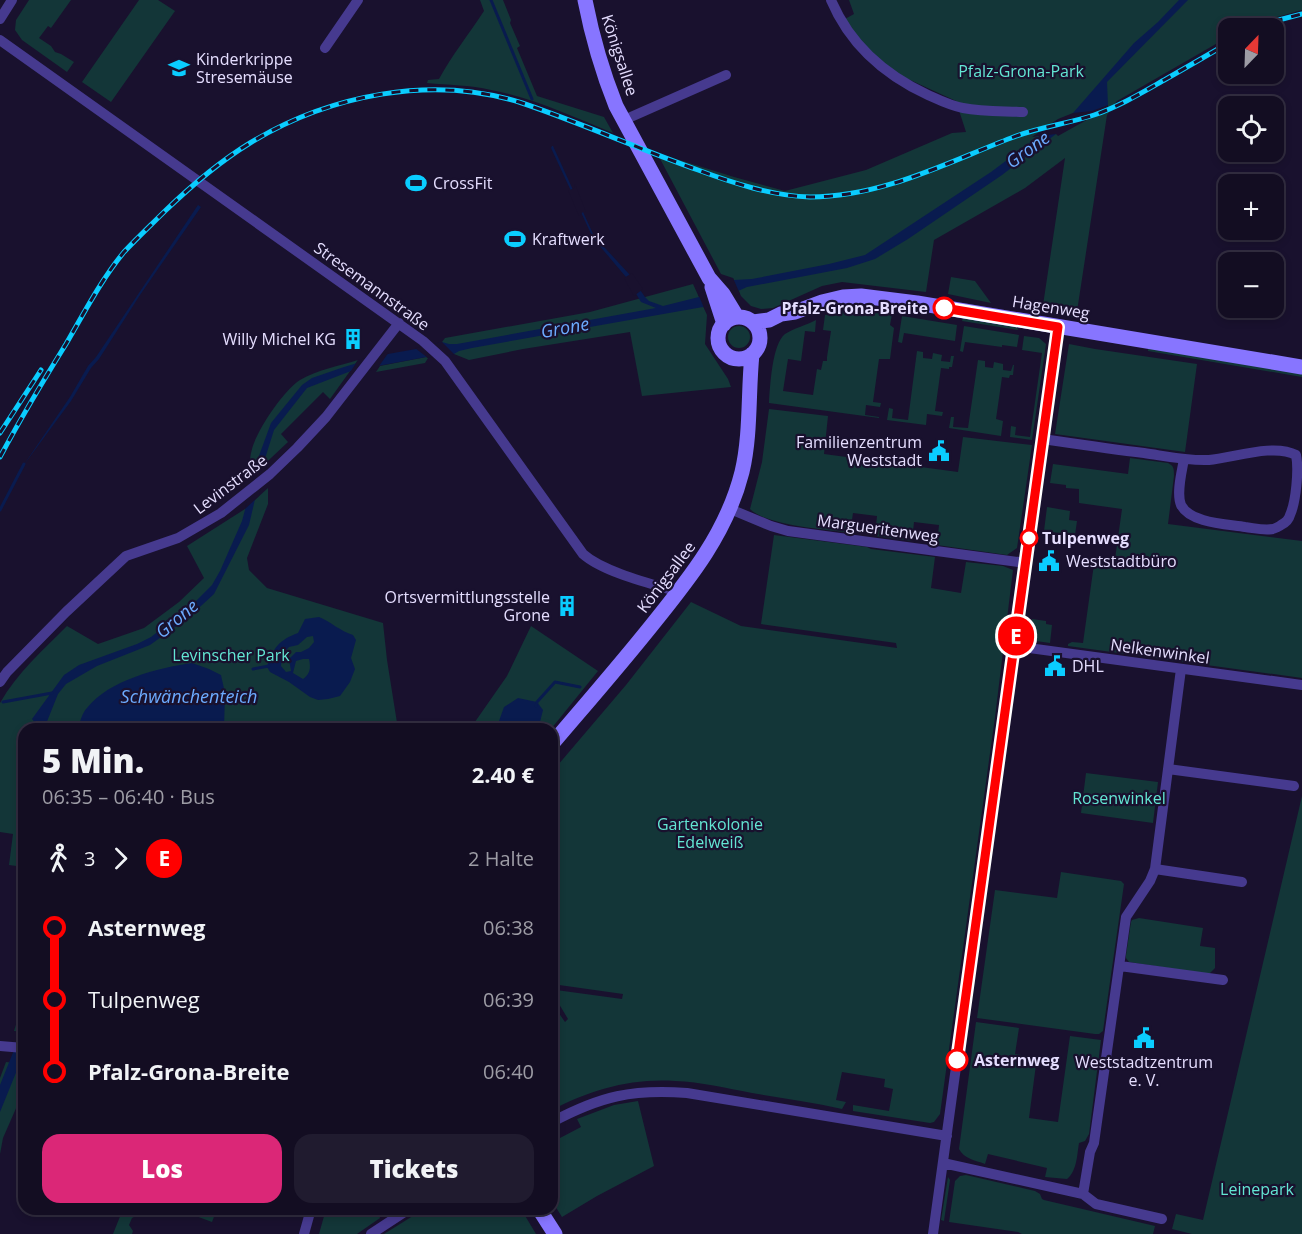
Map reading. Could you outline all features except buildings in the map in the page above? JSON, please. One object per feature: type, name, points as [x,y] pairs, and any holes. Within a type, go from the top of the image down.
[{"type":"street","points":[[0,19],[12,0]]},
{"type":"street","points":[[325,48],[358,0]]},
{"type":"street","name":"Königsallee","points":[[558,737],[679,592],[719,533],[730,509],[742,471],[746,449],[752,354],[758,347],[759,337],[757,327],[732,315],[709,278],[624,120],[608,86],[592,35],[585,0]]},
{"type":"street","points":[[831,0],[856,42],[890,74],[945,103],[960,108],[1023,112]]},
{"type":"street","name":"Stresemannstraße","points":[[0,40],[428,345],[445,361],[583,554],[592,562],[607,569],[679,592]]},
{"type":"street","name":"Königsallee","points":[[624,120],[726,75]]},
{"type":"street","name":"Hagenweg","points":[[732,315],[769,320],[781,314],[795,312],[822,302],[861,296],[917,303],[1302,367]]},
{"type":"street","name":"Hagenweg","points":[[759,337],[786,323],[795,312]]},
{"type":"street","name":"Königsallee","points":[[732,315],[719,335],[720,346],[728,355],[736,358],[749,404]]},
{"type":"street","name":"Levinstraße","points":[[0,682],[66,612],[126,556],[178,538],[221,513],[270,474],[326,417],[399,323]]},
{"type":"street","points":[[933,1234],[1058,327]]},
{"type":"street","points":[[736,358],[744,358],[752,354]]},
{"type":"street","points":[[1043,439],[1184,459],[1209,460],[1249,453],[1289,452],[1296,456],[1298,464],[1290,518],[1273,529],[1262,529],[1216,523],[1191,515],[1184,509],[1178,496],[1184,459]]},
{"type":"street","name":"Margueritenweg","points":[[730,509],[788,531],[1026,563]]},
{"type":"street","name":"Nelkenwinkel","points":[[1014,646],[1302,685]]},
{"type":"street","points":[[1083,1194],[1090,1152],[1094,1143],[1126,917],[1150,881],[1155,869],[1181,669]]},
{"type":"street","points":[[1168,770],[1294,786]]},
{"type":"street","points":[[1155,869],[1242,882]]},
{"type":"street","points":[[1120,966],[1223,980]]},
{"type":"street","points":[[558,1119],[606,1098],[634,1092],[662,1091],[687,1093],[946,1136]]},
{"type":"street","points":[[943,1163],[1083,1194],[1096,1204],[1162,1219]]},
{"type":"street","points":[[304,1234],[309,1215]]},
{"type":"street","points":[[372,1234],[400,1215]]},
{"type":"street","points":[[543,1215],[555,1234]]},
{"type":"green space","points":[[29,0],[71,0],[51,28],[48,26],[39,38],[51,46],[55,52],[74,62],[67,72],[22,40],[15,30],[16,20]]},
{"type":"green space","points":[[139,0],[158,0],[175,11],[111,102],[82,82]]},
{"type":"green space","points":[[480,0],[503,0],[520,46],[517,48],[537,96],[604,117],[613,133],[507,93],[475,87],[427,83],[428,80],[439,79],[484,11]]},
{"type":"green space","name":"Pfalz-Grona-Park","points":[[849,0],[1302,0],[1302,10],[1274,18],[1218,18],[1218,43],[1117,101],[1107,115],[1076,318],[1042,312],[1065,158],[1025,188],[934,240],[926,292],[842,282],[822,286],[773,308],[761,309],[751,306],[741,296],[733,278],[721,274],[657,153],[785,191],[866,170],[952,133],[966,132],[956,101],[897,74],[864,46],[845,19],[854,14]]},
{"type":"green space","points":[[951,277],[975,281],[991,303],[948,294]]},
{"type":"green space","points":[[693,284],[707,315],[705,344],[731,387],[642,396],[630,332],[469,360],[454,354],[442,342],[445,338],[590,312]]},
{"type":"green space","points":[[857,310],[892,314],[890,325],[894,328],[890,359],[879,359],[873,402],[881,403],[880,407],[866,405],[865,415],[879,418],[769,403],[774,356],[785,334],[816,320],[815,332],[805,331],[801,361],[788,359],[783,391],[813,395],[817,369],[821,370],[823,361],[827,361],[831,331],[823,330],[825,315]]},
{"type":"green space","points":[[902,316],[957,325],[955,341],[904,333],[902,343],[898,342]]},
{"type":"green space","points":[[963,318],[1017,327],[1018,330],[962,321]]},
{"type":"green space","points":[[739,326],[747,329],[750,337],[747,345],[739,348],[731,345],[728,337],[731,329]]},
{"type":"green space","points":[[964,326],[1019,335],[1017,347],[965,342],[963,352],[960,351]]},
{"type":"green space","points":[[1024,336],[1039,338],[1046,344],[1032,440],[1010,437],[1011,426],[1016,427],[1015,435],[1030,437],[1042,353],[1022,350]]},
{"type":"green space","points":[[1069,344],[1197,364],[1185,452],[1055,434]]},
{"type":"green space","points":[[1148,348],[1302,374],[1302,377],[1148,351]]},
{"type":"green space","points":[[917,351],[923,352],[923,358],[932,359],[933,353],[942,355],[941,361],[950,362],[951,356],[954,356],[952,367],[941,368],[935,411],[943,412],[942,416],[927,414],[926,425],[887,420],[889,408],[893,409],[892,418],[908,420]]},
{"type":"green space","points":[[428,358],[425,363],[376,372],[380,366]]},
{"type":"green space","points":[[358,360],[330,399],[323,392],[281,434],[288,442],[255,473],[249,468],[251,451],[259,432],[293,385],[328,368]]},
{"type":"green space","points":[[978,360],[985,361],[985,367],[993,368],[994,362],[1003,364],[1003,370],[1011,371],[1014,365],[1013,375],[1009,378],[1002,377],[996,419],[1003,421],[1001,436],[949,428],[951,417],[954,417],[953,427],[968,428]]},
{"type":"green space","points":[[769,409],[828,416],[824,454],[958,472],[963,437],[1032,445],[1017,548],[1007,555],[937,545],[939,525],[914,522],[912,541],[875,536],[877,516],[853,513],[850,533],[783,523],[758,515],[750,509],[762,462]]},
{"type":"green space","points":[[1130,458],[1168,463],[1173,467],[1168,524],[1302,541],[1302,678],[1068,646],[1072,642],[1083,643],[1094,564],[1114,566],[1122,509],[1079,503],[1079,489],[1050,483],[1053,464],[1128,474]]},
{"type":"green space","name":"Levinscher Park","points":[[268,488],[268,504],[247,558],[249,570],[267,588],[383,623],[397,723],[18,723],[18,866],[9,865],[13,834],[0,832],[0,703],[7,692],[31,662],[67,626],[98,644],[144,628],[179,602],[204,578],[187,546],[245,509]]},
{"type":"green space","points":[[1047,507],[1070,511],[1069,520],[1077,521],[1075,535],[1044,531]]},
{"type":"green space","name":"Gartenkolonie Edelweiß","points":[[774,535],[935,557],[931,588],[961,593],[966,562],[1003,566],[1013,570],[940,1114],[934,1122],[853,1111],[853,1105],[889,1111],[893,1089],[884,1087],[885,1079],[842,1072],[836,1100],[846,1102],[842,1109],[704,1084],[659,1081],[643,1081],[611,1087],[558,1107],[558,1012],[565,1022],[568,1019],[559,1004],[558,990],[622,999],[623,994],[558,985],[558,765],[626,685],[691,602],[741,626],[897,648],[896,643],[761,624]]},
{"type":"green space","points":[[1032,619],[1046,621],[1046,624],[1052,625],[1050,643],[1030,638]]},
{"type":"green space","points":[[531,626],[598,671],[556,723],[474,723],[507,676]]},
{"type":"green space","name":"Rosenwinkel","points":[[1086,773],[1158,782],[1153,823],[1081,813]]},
{"type":"green space","name":"Leinepark","points":[[1302,796],[1302,1234],[1192,1234],[1172,1229],[1176,1214],[1203,1220]]},
{"type":"green space","points":[[1061,872],[1121,881],[1124,884],[1103,1031],[1095,1034],[977,1018],[995,890],[1057,898]]},
{"type":"green space","points":[[1139,918],[1203,928],[1200,946],[1215,948],[1215,968],[1207,974],[1129,962],[1126,955],[1131,922]]},
{"type":"green space","points":[[18,1018],[18,1031],[14,1031]]},
{"type":"green space","points":[[976,1022],[1019,1028],[1015,1054],[1037,1057],[1029,1118],[1058,1122],[1070,1036],[1101,1040],[1089,1134],[1085,1141],[1079,1143],[1075,1167],[1067,1179],[1045,1177],[1047,1168],[988,1154],[985,1164],[967,1157],[959,1149]]},
{"type":"green space","points":[[6,1062],[18,1063],[18,1105],[3,1138],[0,1154],[0,1078]]},
{"type":"green space","points":[[638,1101],[654,1166],[562,1217],[558,1211],[558,1135],[560,1138],[581,1127],[577,1119],[614,1105]]},
{"type":"green space","points":[[966,1175],[1035,1191],[1044,1200],[1155,1226],[1153,1234],[1022,1234],[949,1222],[955,1181],[960,1176]]},
{"type":"green space","points":[[948,1177],[950,1180],[944,1221],[941,1220]]},
{"type":"green space","points":[[121,1215],[138,1215],[132,1218],[129,1225],[133,1231],[132,1234],[113,1234]]},
{"type":"green space","points":[[193,1215],[215,1215],[212,1222]]},
{"type":"green space","points":[[324,1215],[379,1215],[380,1218],[357,1234],[319,1234]]},
{"type":"green space","points":[[414,1215],[525,1215],[536,1234],[384,1234]]},
{"type":"water","name":"Grone","points":[[1179,0],[1188,0],[1107,82],[1108,105],[1056,134],[1002,175],[875,259],[847,268],[747,287],[703,307],[351,371],[307,388],[274,430],[249,525],[214,594],[189,617],[150,645],[97,666],[66,684],[58,694],[46,723],[35,723],[32,719],[64,675],[79,665],[151,637],[189,608],[212,585],[242,521],[256,464],[271,423],[302,385],[312,378],[388,354],[442,342],[457,344],[656,308],[641,302],[626,277],[593,238],[552,146],[594,236],[629,274],[645,297],[663,306],[699,297],[734,280],[752,279],[865,255],[991,172],[1073,113],[1134,43]]},
{"type":"water","points":[[198,205],[201,207],[71,401],[23,466],[70,397],[88,366]]},
{"type":"water","points":[[319,617],[353,635],[356,640],[351,658],[355,669],[350,682],[340,696],[318,700],[310,697],[270,672],[267,667],[278,646],[298,633],[305,619]],"holes":[[[313,636],[314,642],[309,648],[296,652],[289,659],[291,671],[286,672],[281,666],[282,655],[289,647],[298,645],[307,637]],[[309,659],[310,665],[309,673],[303,679],[293,673],[296,661]]]},
{"type":"water","name":"Schwänchenteich","points":[[192,663],[221,675],[225,693],[224,723],[80,723],[85,710],[96,698],[108,690],[135,677],[164,668]]},
{"type":"water","points":[[518,698],[537,702],[543,710],[539,723],[498,723],[504,707]]},
{"type":"water","points":[[18,1040],[18,1068],[0,1112],[0,1085]]},
{"type":"pier","points":[[1108,105],[1108,108],[1058,136],[1056,134],[1032,137],[1058,119]]},
{"type":"pier","points":[[575,184],[586,212],[579,216],[568,190],[574,188]]},
{"type":"pier","points":[[632,273],[643,289],[634,296],[624,278]]},
{"type":"pier","points":[[733,278],[740,294],[705,310],[698,294]]},
{"type":"pier","points":[[442,342],[454,354],[428,358],[415,348]]},
{"type":"pier","points":[[389,352],[377,369],[349,374],[358,360]]},
{"type":"pier","points":[[267,461],[259,496],[245,509],[255,473]]},
{"type":"waterway","points":[[491,0],[532,99]]},
{"type":"waterway","points":[[0,510],[24,464]]},
{"type":"waterway","points":[[253,669],[269,666]]},
{"type":"waterway","points":[[536,706],[555,682],[580,687]]},
{"type":"waterway","points":[[3,702],[52,693]]},
{"type":"railway","points":[[1284,19],[1302,14]]},
{"type":"railway","points":[[0,457],[93,297],[124,252],[185,192],[227,158],[281,126],[313,112],[382,94],[417,90],[453,90],[488,94],[522,103],[739,184],[767,191],[810,197],[837,195],[888,185],[938,168],[1021,134],[1104,111],[1140,94],[1218,49]]},
{"type":"railway","points":[[0,433],[41,370]]},
{"type":"bus line","name":"E","points":[[944,308],[1058,327],[957,1060]]},
{"type":"place","name":"Kinderkrippe Stresemäuse","points":[[179,68]]},
{"type":"place","name":"CrossFit","points":[[416,183]]},
{"type":"place","name":"Kraftwerk","points":[[515,239]]},
{"type":"place","name":"Pfalz-Grona-Breite","points":[[944,308]]},
{"type":"place","name":"Willy Michel KG","points":[[353,339]]},
{"type":"place","name":"Familienzentrum Weststadt","points":[[939,451]]},
{"type":"place","name":"Tulpenweg","points":[[1029,538]]},
{"type":"place","name":"Weststadtbüro","points":[[1049,561]]},
{"type":"place","name":"Ortsvermittlungsstelle Grone","points":[[567,606]]},
{"type":"place","name":"DHL","points":[[1055,666]]},
{"type":"place","name":"Weststadtzentrum e. V.","points":[[1144,1038]]},
{"type":"place","name":"Asternweg","points":[[957,1060]]}]
